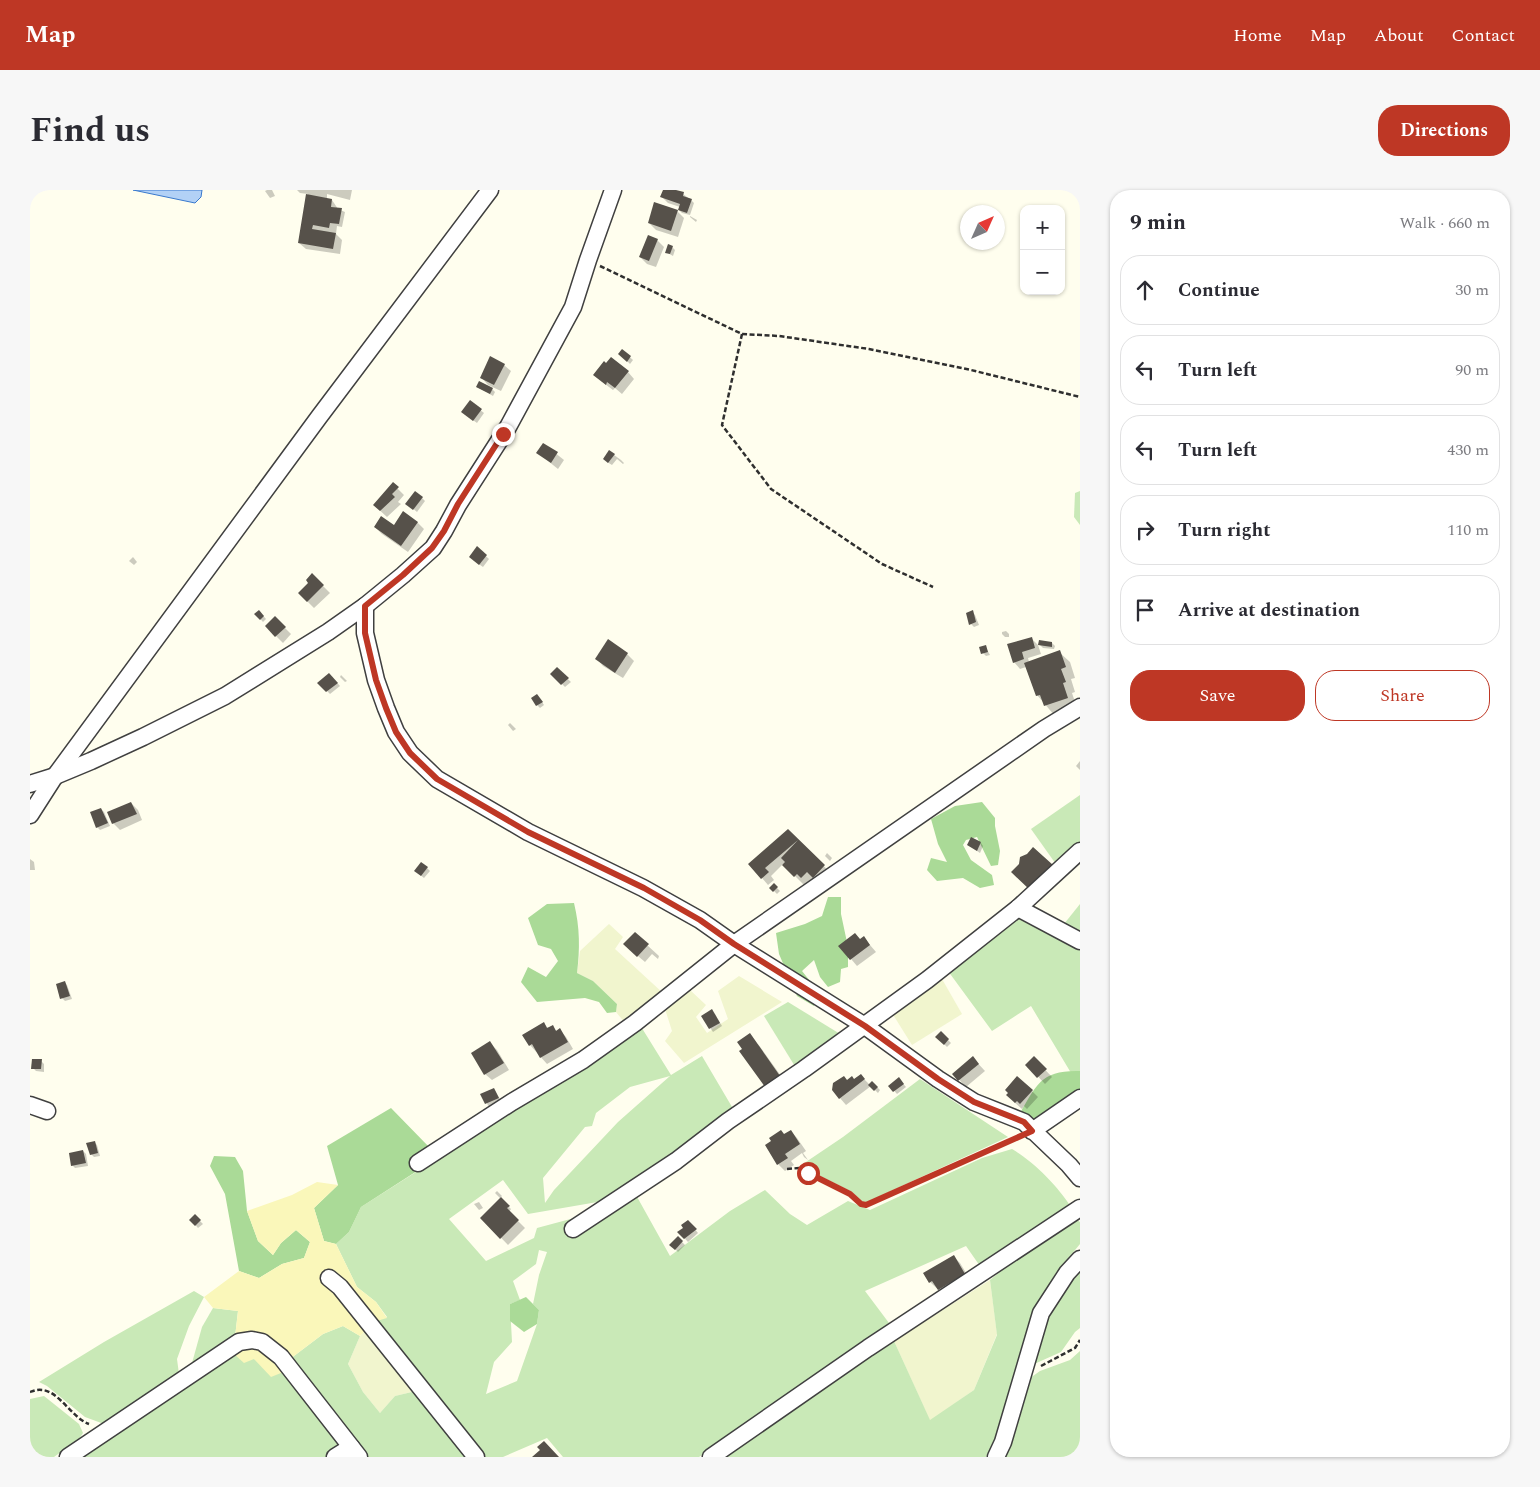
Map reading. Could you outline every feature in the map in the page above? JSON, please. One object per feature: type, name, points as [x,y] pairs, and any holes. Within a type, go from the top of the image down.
[{"type":"street","points":[[30,815],[54,776],[319,417],[490,190]]},
{"type":"street","points":[[30,784],[54,776],[143,738],[224,696],[328,632],[365,606],[422,559],[444,531],[458,504],[508,427],[573,307],[613,190]]},
{"type":"street","points":[[365,606],[365,633],[376,680],[386,708],[396,732],[410,753],[437,779],[528,832],[644,888],[700,920],[734,944],[865,1026],[945,1084],[974,1102],[1024,1122],[1080,1178]]},
{"type":"street","points":[[418,1163],[512,1102],[583,1060],[635,1023],[734,944],[1044,729],[1080,708]]},
{"type":"street","points":[[573,1230],[676,1161],[728,1121],[865,1026],[886,1008],[927,980],[1018,908],[1080,850]]},
{"type":"street","points":[[1018,908],[1080,941]]},
{"type":"street","points":[[1032,1131],[1080,1098]]},
{"type":"street","points":[[30,1105],[47,1111]]},
{"type":"street","points":[[711,1457],[868,1348],[1080,1208]]},
{"type":"street","points":[[996,1457],[1003,1442],[1040,1313],[1067,1273],[1080,1259]]},
{"type":"street","points":[[329,1278],[340,1287],[476,1457]]},
{"type":"street","points":[[68,1457],[239,1342],[252,1340],[262,1342],[281,1357],[355,1452],[335,1457]]},
{"type":"path","points":[[588,260],[742,334],[779,336],[869,348],[1080,397]]},
{"type":"path","points":[[742,334],[722,425],[771,488],[882,564],[933,587]]},
{"type":"path","points":[[787,1169],[798,1168],[850,1194],[861,1204],[866,1205],[1032,1131]]},
{"type":"path","points":[[1019,1381],[1051,1360],[1075,1348],[1080,1340]]},
{"type":"path","points":[[30,1392],[42,1390],[53,1394],[81,1422],[112,1428]]},
{"type":"green space","points":[[1080,491],[1080,525],[1074,517],[1075,493]]},
{"type":"green space","points":[[1080,795],[1080,845],[1058,867],[1031,829]]},
{"type":"green space","points":[[982,802],[995,818],[1000,851],[998,865],[991,866],[977,837],[966,840],[963,845],[971,860],[992,875],[994,885],[980,888],[963,878],[937,881],[927,870],[931,858],[947,862],[938,844],[931,819],[955,806]]},
{"type":"green space","points":[[828,897],[841,897],[841,914],[848,947],[848,967],[841,969],[840,982],[828,987],[820,977],[814,960],[802,971],[814,986],[814,1006],[797,996],[779,954],[776,933],[805,924],[822,916]]},
{"type":"green space","points":[[574,903],[579,938],[577,973],[593,981],[617,1004],[616,1012],[607,1013],[599,1002],[585,998],[537,1002],[521,982],[528,967],[546,977],[558,961],[551,949],[538,945],[528,918],[547,904]]},
{"type":"green space","points":[[1080,904],[1080,932],[1064,924]]},
{"type":"green space","points":[[1022,916],[1080,946],[1080,1088],[1031,1006],[992,1031],[948,971],[1014,917]]},
{"type":"green space","points":[[609,924],[623,937],[615,949],[664,994],[625,1023],[616,1012],[617,1004],[593,981],[577,973],[580,951]]},
{"type":"green space","points":[[739,976],[782,1002],[684,1063],[665,1041],[672,1031],[665,1009],[690,990],[706,1005],[696,1017],[707,1033],[728,1019],[718,991]]},
{"type":"green space","points":[[942,979],[962,1014],[912,1045],[892,1013]]},
{"type":"green space","points":[[788,1002],[845,1037],[796,1068],[764,1016]]},
{"type":"green space","points":[[640,1025],[671,1075],[702,1056],[735,1112],[609,1200],[528,1214],[503,1180],[449,1219],[486,1261],[534,1238],[537,1228],[589,1214],[636,1195],[670,1256],[730,1211],[765,1190],[790,1214],[807,1225],[848,1201],[870,1210],[982,1158],[1012,1149],[1028,1160],[1044,1175],[1071,1207],[982,1269],[966,1246],[865,1291],[892,1327],[699,1457],[563,1457],[547,1438],[503,1457],[484,1457],[373,1322],[387,1317],[376,1302],[357,1287],[336,1244],[349,1232],[361,1207],[512,1111]],"holes":[[[670,1076],[618,1122],[554,1190],[545,1203],[543,1178],[585,1127],[592,1126],[596,1113],[630,1087]],[[539,1250],[547,1252],[539,1275],[533,1304],[539,1310],[537,1324],[517,1381],[486,1394],[494,1362],[512,1342],[510,1304],[520,1300],[513,1281],[536,1264]]]},
{"type":"green space","points":[[1067,1071],[1080,1071],[1080,1091],[1030,1126],[1019,1115],[1036,1087],[1048,1076]]},
{"type":"green space","points":[[920,1079],[1008,1137],[867,1202],[863,1202],[852,1192],[800,1166],[843,1137]]},
{"type":"green space","points":[[391,1108],[429,1147],[412,1161],[417,1171],[361,1207],[349,1232],[336,1244],[324,1241],[314,1208],[338,1185],[327,1146]]},
{"type":"green space","points":[[214,1156],[235,1157],[243,1171],[247,1211],[258,1241],[273,1255],[281,1243],[296,1230],[310,1242],[304,1258],[282,1264],[259,1278],[239,1271],[225,1194],[210,1166]]},
{"type":"green space","points":[[1076,1219],[1080,1222],[1080,1244],[1056,1273],[1034,1311],[997,1435],[986,1457],[724,1457],[832,1380],[894,1341],[930,1420],[974,1390],[997,1335],[990,1280],[1019,1256]]},
{"type":"green space","points":[[1080,1270],[1080,1328],[1061,1352],[1032,1365],[1053,1300],[1075,1278]]},
{"type":"green space","points":[[990,1280],[997,1334],[974,1390],[930,1421],[894,1341]]},
{"type":"green space","points":[[194,1291],[204,1297],[189,1326],[177,1359],[179,1374],[104,1424],[85,1417],[47,1386],[39,1382],[104,1342]]},
{"type":"green space","points":[[526,1297],[539,1310],[537,1324],[524,1332],[510,1321],[510,1304]]},
{"type":"green space","points":[[213,1308],[238,1311],[235,1337],[192,1363],[202,1327]]},
{"type":"green space","points":[[343,1326],[360,1336],[348,1364],[363,1392],[380,1413],[395,1396],[416,1391],[468,1457],[368,1457],[290,1359],[323,1334]]},
{"type":"green space","points":[[366,1329],[416,1391],[395,1396],[380,1413],[363,1392],[348,1364],[360,1336]]},
{"type":"green space","points":[[1080,1351],[1080,1457],[1003,1457],[1026,1381],[1040,1371],[1070,1360]]},
{"type":"green space","points":[[234,1354],[286,1371],[344,1445],[326,1457],[81,1457]]},
{"type":"green space","points":[[44,1396],[79,1424],[83,1433],[79,1439],[54,1457],[30,1457],[30,1399]]},
{"type":"sand","points":[[317,1182],[338,1185],[314,1208],[324,1241],[336,1244],[357,1287],[376,1302],[387,1318],[373,1322],[360,1336],[343,1326],[323,1334],[290,1359],[235,1337],[238,1311],[213,1308],[204,1297],[239,1271],[259,1278],[282,1264],[304,1258],[310,1242],[296,1230],[281,1243],[273,1255],[258,1241],[247,1211],[292,1195]]},
{"type":"sand","points":[[252,1345],[263,1349],[286,1371],[271,1377],[254,1359],[244,1363],[234,1354]]},
{"type":"water","points":[[133,190],[202,190],[201,197],[195,203]]},
{"type":"building","points":[[663,190],[684,192],[683,196],[692,199],[687,213],[678,210],[680,204],[660,197]]},
{"type":"building","points":[[306,194],[332,199],[331,207],[342,208],[339,224],[330,223],[329,228],[313,225],[312,229],[336,233],[333,249],[298,243]]},
{"type":"building","points":[[654,202],[678,210],[671,231],[648,223]]},
{"type":"building","points":[[648,235],[658,239],[649,261],[639,257]]},
{"type":"building","points":[[668,244],[673,246],[670,254],[665,253]]},
{"type":"building","points":[[622,349],[631,356],[627,362],[618,354]]},
{"type":"building","points":[[490,356],[505,364],[494,385],[480,378]]},
{"type":"building","points":[[611,357],[629,371],[615,388],[607,382],[606,385],[593,375],[604,361],[606,363]]},
{"type":"building","points":[[479,381],[493,388],[490,394],[476,387]]},
{"type":"building","points":[[470,400],[482,409],[473,421],[461,412]]},
{"type":"building","points":[[543,443],[558,452],[551,463],[536,453]]},
{"type":"building","points":[[609,450],[615,454],[608,463],[603,459]]},
{"type":"building","points":[[393,482],[399,487],[392,494],[395,497],[380,511],[373,505]]},
{"type":"building","points":[[415,491],[423,497],[413,510],[405,504]]},
{"type":"building","points":[[403,511],[418,522],[401,546],[374,527],[381,516],[394,525]]},
{"type":"building","points":[[477,546],[487,555],[479,565],[469,557]]},
{"type":"building","points":[[312,573],[324,585],[307,602],[298,593],[308,583],[306,580]]},
{"type":"building","points":[[259,610],[264,616],[260,620],[254,614]]},
{"type":"building","points":[[973,610],[976,622],[969,625],[966,613]]},
{"type":"building","points":[[275,616],[286,627],[275,637],[265,626]]},
{"type":"building","points":[[1032,637],[1035,648],[1022,652],[1024,659],[1013,663],[1007,644]]},
{"type":"building","points":[[608,639],[628,653],[615,673],[595,659]]},
{"type":"building","points":[[1039,640],[1052,642],[1052,647],[1038,645]]},
{"type":"building","points":[[986,645],[988,652],[981,654],[979,647]]},
{"type":"building","points":[[1060,650],[1066,667],[1061,669],[1066,682],[1063,683],[1068,698],[1044,706],[1040,695],[1036,696],[1024,663]]},
{"type":"building","points":[[557,667],[569,678],[561,685],[550,674]]},
{"type":"building","points":[[329,673],[338,683],[326,692],[317,683]]},
{"type":"building","points":[[537,694],[543,702],[536,706],[531,698]]},
{"type":"building","points":[[131,802],[137,814],[112,824],[107,812]]},
{"type":"building","points":[[101,808],[108,823],[96,828],[90,812]]},
{"type":"building","points":[[788,829],[825,865],[813,878],[807,872],[801,878],[797,874],[794,877],[782,865],[785,862],[781,858],[798,840],[765,868],[769,872],[761,879],[748,864]]},
{"type":"building","points":[[971,837],[981,842],[977,851],[967,845]]},
{"type":"building","points":[[1033,847],[1053,865],[1030,890],[1011,872],[1019,864],[1020,857],[1027,854]]},
{"type":"building","points":[[421,862],[428,867],[421,876],[414,871]]},
{"type":"building","points":[[774,883],[778,887],[773,892],[769,888]]},
{"type":"building","points":[[635,932],[649,944],[637,957],[623,944]]},
{"type":"building","points":[[855,933],[860,939],[864,936],[870,945],[850,960],[838,946]]},
{"type":"building","points":[[65,981],[70,996],[60,999],[56,984]]},
{"type":"building","points":[[712,1009],[720,1023],[709,1029],[701,1016]]},
{"type":"building","points":[[544,1022],[547,1028],[553,1025],[556,1031],[560,1028],[568,1042],[540,1058],[532,1044],[529,1046],[522,1035]]},
{"type":"building","points":[[941,1031],[949,1039],[944,1045],[935,1037]]},
{"type":"building","points":[[750,1033],[780,1076],[765,1087],[739,1051],[742,1049],[737,1042]]},
{"type":"building","points":[[490,1041],[504,1063],[484,1075],[471,1053]]},
{"type":"building","points":[[973,1056],[979,1064],[958,1081],[952,1074]]},
{"type":"building","points":[[1034,1056],[1047,1069],[1037,1078],[1025,1065]]},
{"type":"building","points":[[32,1059],[42,1059],[41,1069],[31,1069]]},
{"type":"building","points":[[861,1074],[865,1079],[839,1099],[832,1090],[833,1083],[844,1076],[847,1080],[852,1076],[854,1079]]},
{"type":"building","points":[[1017,1076],[1033,1090],[1020,1104],[1017,1101],[1015,1103],[1006,1095],[1008,1093],[1005,1090]]},
{"type":"building","points":[[899,1077],[904,1084],[893,1092],[888,1086]]},
{"type":"building","points":[[872,1081],[878,1087],[874,1091],[868,1085]]},
{"type":"building","points":[[494,1088],[499,1098],[485,1104],[480,1094]]},
{"type":"building","points":[[781,1130],[784,1134],[791,1130],[800,1144],[785,1154],[788,1158],[777,1165],[765,1145],[771,1141],[769,1138]]},
{"type":"building","points":[[95,1141],[98,1153],[90,1155],[86,1143]]},
{"type":"building","points":[[83,1150],[86,1163],[71,1166],[69,1153]]},
{"type":"building","points":[[501,1197],[510,1206],[507,1208],[519,1220],[500,1239],[480,1218]]},
{"type":"building","points":[[195,1214],[201,1220],[195,1226],[189,1220]]},
{"type":"building","points":[[688,1220],[697,1229],[684,1239],[677,1232],[683,1228],[681,1225]]},
{"type":"building","points":[[678,1236],[683,1241],[675,1250],[669,1245]]},
{"type":"building","points":[[954,1255],[965,1274],[938,1290],[932,1281],[929,1283],[923,1273]]},
{"type":"building","points":[[544,1441],[559,1457],[532,1457],[540,1450],[537,1447]]},
{"type":"route","points":[[503,434],[432,548],[422,559],[365,606],[365,633],[376,680],[396,732],[410,753],[437,779],[528,832],[644,888],[700,920],[782,975],[865,1026],[938,1079],[974,1102],[1024,1122],[1032,1131],[866,1205],[861,1204],[850,1194],[808,1173]]}]
